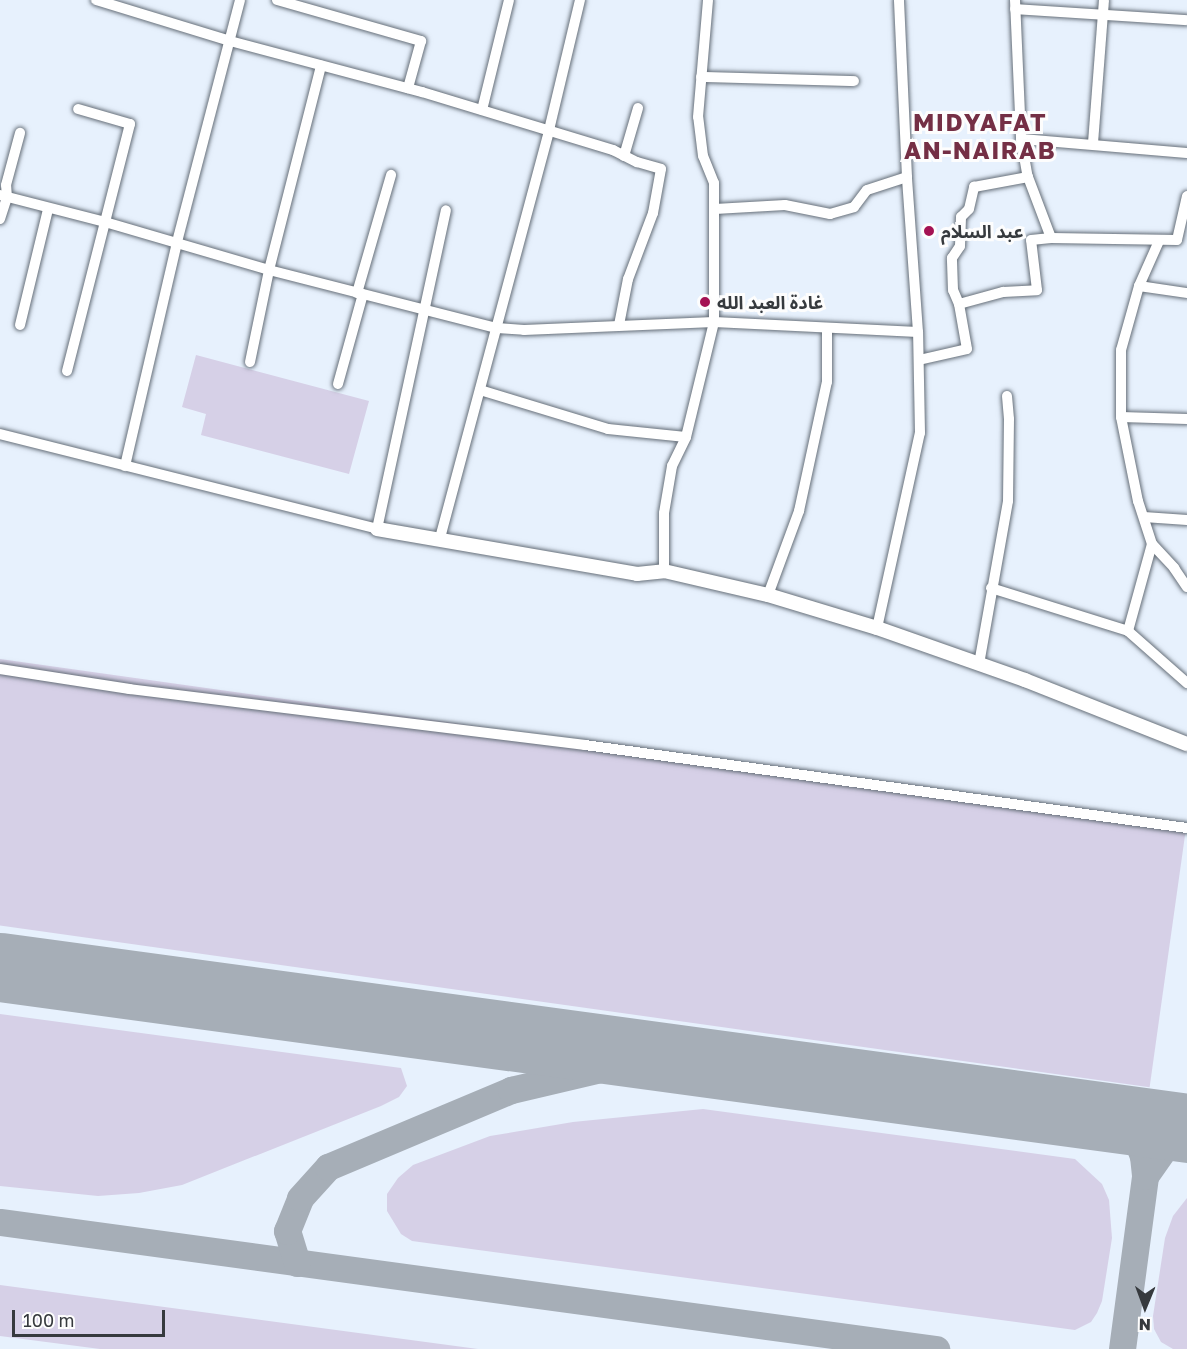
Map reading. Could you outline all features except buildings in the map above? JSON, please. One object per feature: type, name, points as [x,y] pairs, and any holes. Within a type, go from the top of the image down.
[{"type":"street","points":[[96,0],[230,41],[408,88],[549,130],[613,150],[661,169],[653,213],[628,279],[619,325]]},
{"type":"street","points":[[125,466],[177,242],[240,0]]},
{"type":"street","points":[[277,0],[421,41],[408,88]]},
{"type":"street","points":[[482,110],[509,0]]},
{"type":"street","points":[[440,538],[549,130],[580,0]]},
{"type":"street","points":[[664,570],[664,513],[672,466],[686,437],[714,322],[714,183],[700,141],[698,117],[708,0]]},
{"type":"street","points":[[877,628],[920,433],[918,332],[907,177],[899,0]]},
{"type":"street","points":[[1092,143],[1104,0]]},
{"type":"street","points":[[1051,238],[1028,177],[1021,139],[1015,5],[1187,20]]},
{"type":"street","points":[[250,362],[269,270],[321,66]]},
{"type":"street","points":[[701,77],[854,81]]},
{"type":"street","points":[[624,156],[638,108]]},
{"type":"street","points":[[68,371],[130,124],[78,109]]},
{"type":"street","points":[[0,219],[6,185],[20,133]]},
{"type":"street","points":[[1021,139],[1092,143],[1187,153]]},
{"type":"street","points":[[338,384],[391,175]]},
{"type":"street","points":[[715,209],[785,205],[830,214],[854,207],[867,190],[907,177]]},
{"type":"street","points":[[919,360],[967,349],[959,304],[953,290],[952,258],[960,246],[961,217],[969,209],[974,187],[1028,177]]},
{"type":"street","points":[[4,196],[177,242],[269,270],[497,328],[524,330],[714,322],[918,332]]},
{"type":"street","points":[[959,304],[1003,292],[1036,290],[1031,240],[1051,238],[1177,240],[1187,196]]},
{"type":"street","points":[[20,325],[48,209]]},
{"type":"street","points":[[378,529],[446,210]]},
{"type":"street","points":[[1159,241],[1139,286],[1121,350],[1121,417],[1143,517],[1152,544],[1174,568],[1187,587]]},
{"type":"street","points":[[1139,286],[1187,293]]},
{"type":"street","points":[[768,595],[799,511],[827,382],[827,328]]},
{"type":"street","points":[[480,390],[608,429],[686,437]]},
{"type":"street","points":[[979,664],[1008,501],[1007,396]]},
{"type":"street","points":[[1121,417],[1187,420]]},
{"type":"street","points":[[0,434],[378,529],[637,574],[664,570],[768,595],[877,628],[979,664],[1187,744]]},
{"type":"street","points":[[1143,517],[1187,520]]},
{"type":"street","points":[[1128,631],[1152,544]]},
{"type":"street","points":[[991,588],[1128,631],[1187,683]]},
{"type":"street","points":[[0,669],[141,690],[585,745],[1187,828]]},
{"type":"shaded area","points":[[196,355],[369,401],[349,474],[201,435],[206,414],[182,407]]},
{"type":"shaded area","points":[[0,659],[1186,826],[1150,1087],[0,926]]},
{"type":"shaded area","points":[[0,1014],[401,1068],[407,1086],[399,1097],[381,1106],[182,1185],[139,1193],[98,1196],[0,1186]]},
{"type":"shaded area","points":[[703,1109],[1075,1159],[1102,1184],[1109,1200],[1112,1238],[1102,1301],[1097,1313],[1091,1322],[1075,1330],[412,1241],[401,1234],[387,1211],[387,1194],[398,1178],[413,1165],[490,1136],[573,1122]]},
{"type":"shaded area","points":[[1187,1198],[1187,1349],[1173,1349],[1161,1342],[1154,1329],[1153,1316],[1165,1238],[1173,1216]]},
{"type":"shaded area","points":[[0,1285],[478,1349],[100,1349],[0,1336]]},
{"type":"taxiway","points":[[297,1263],[287,1231],[300,1198],[328,1167],[511,1090],[605,1068],[678,1059]]},
{"type":"taxiway","points":[[1113,1118],[1138,1143],[1143,1156],[1145,1176]]},
{"type":"taxiway","points":[[1122,1349],[1145,1176],[1166,1146],[1187,1134]]},
{"type":"taxiway","points":[[0,1222],[936,1349]]},
{"type":"runway","points":[[0,967],[1187,1128]]},
{"type":"place","name":"عبد السلام","points":[[929,231]]},
{"type":"place","name":"غادة العبد الله","points":[[705,302]]},
{"type":"district","name":"MIDYAFAT AN-NAIRAB","points":[[980,136]]}]
